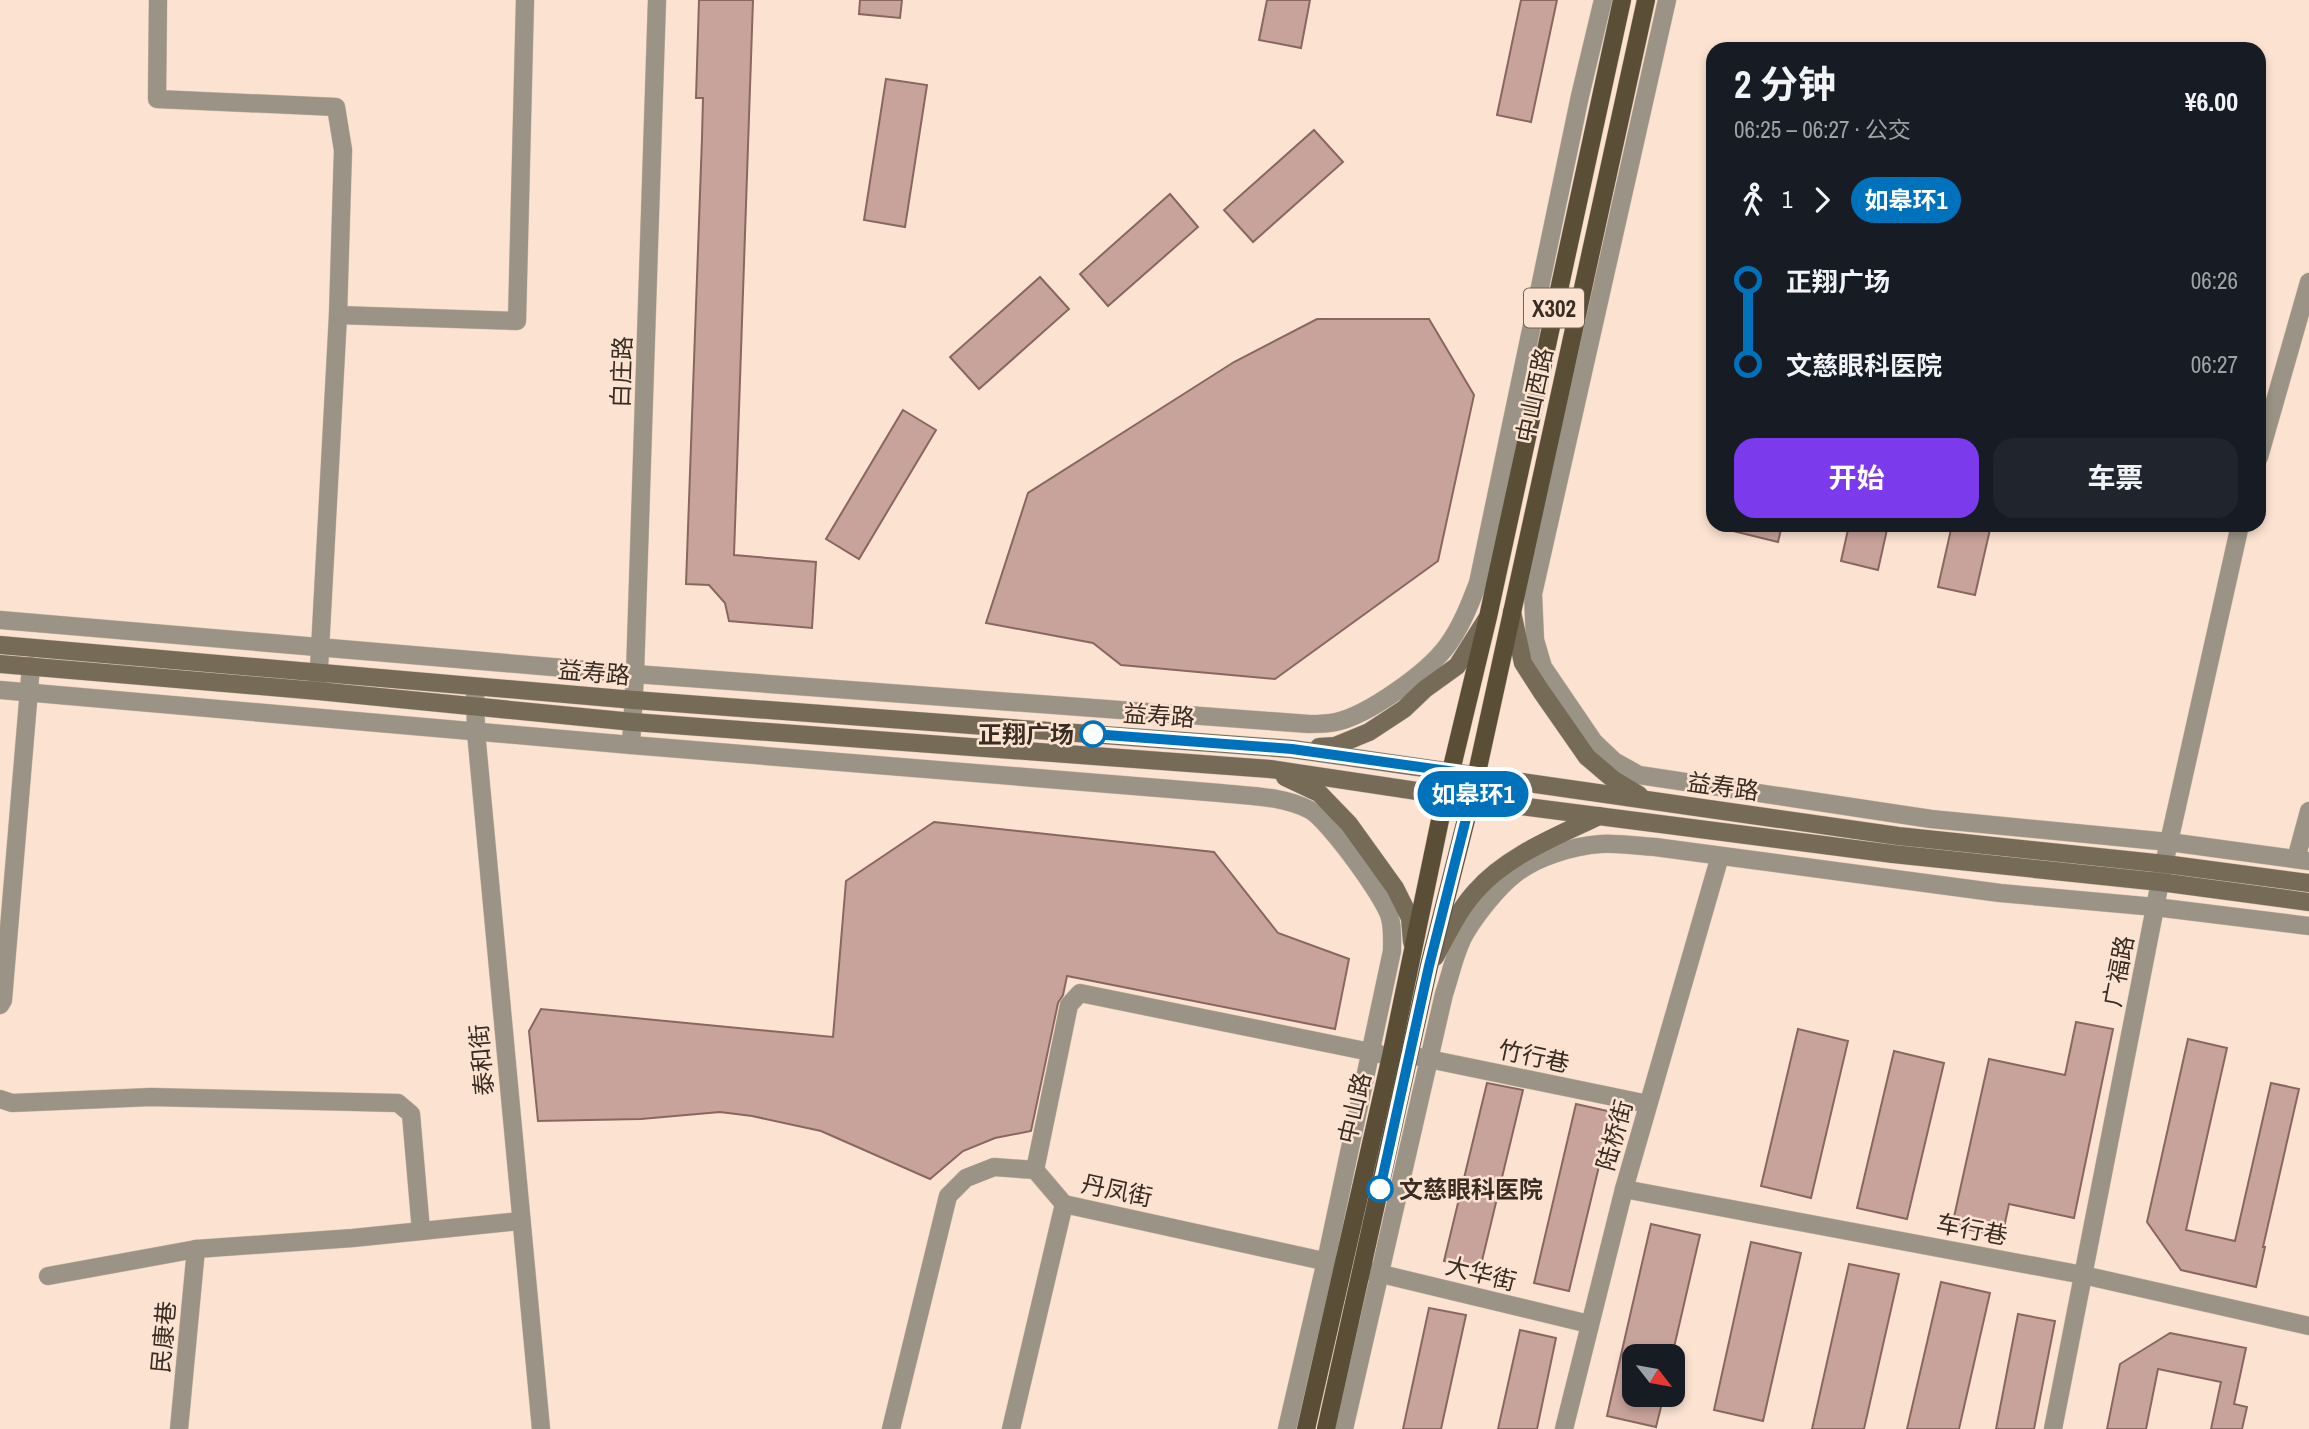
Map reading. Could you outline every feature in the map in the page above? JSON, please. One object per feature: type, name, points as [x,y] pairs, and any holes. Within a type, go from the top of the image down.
[{"type":"main road","name":"中山西路","points":[[1444,796],[1488,617],[1622,0]]},
{"type":"main road","name":"中山西路","points":[[1471,800],[1646,0]]},
{"type":"main road","points":[[1512,612],[1523,663],[1587,757],[1614,780],[1644,799]]},
{"type":"main road","points":[[1292,749],[1335,746],[1369,732],[1404,709],[1425,689],[1457,666],[1488,617]]},
{"type":"main road","name":"益寿路","points":[[0,645],[635,700],[1292,749],[1898,836],[2165,864],[2309,883]]},
{"type":"main road","name":"益寿路","points":[[0,664],[318,691],[633,722],[1270,769],[1471,800],[2309,902]]},
{"type":"main road","points":[[1270,769],[1319,793],[1349,824],[1395,888],[1410,918],[1412,952]]},
{"type":"main road","name":"中山路","points":[[1306,1429],[1334,1263],[1391,1056],[1444,796]]},
{"type":"main road","name":"中山路","points":[[1326,1429],[1371,1271],[1410,1055],[1429,966],[1471,800]]},
{"type":"main road","points":[[1429,966],[1475,891],[1507,864],[1599,816]]},
{"type":"street","points":[[158,0],[157,99],[337,107],[343,150],[338,315],[318,691]]},
{"type":"street","points":[[338,315],[517,321],[525,0]]},
{"type":"street","name":"白庄路","points":[[631,746],[635,700],[657,0]]},
{"type":"street","points":[[0,620],[635,674],[1309,724],[1336,722],[1358,714],[1396,692],[1447,647],[1464,619],[1478,583],[1580,96],[1603,0]]},
{"type":"street","points":[[1667,0],[1533,594],[1535,640],[1543,667],[1594,742],[1614,761],[1639,775],[1931,819],[2169,842],[2302,860],[2309,811]]},
{"type":"street","points":[[2266,432],[2309,282]]},
{"type":"street","name":"广福路","points":[[2053,1429],[2155,907],[2238,532]]},
{"type":"street","points":[[0,1005],[3,1000],[31,666]]},
{"type":"street","name":"泰和街","points":[[475,687],[476,732],[541,1429]]},
{"type":"street","points":[[0,690],[631,746],[1220,793],[1281,800],[1312,811],[1333,831],[1375,888],[1390,917],[1392,951],[1371,1052],[1334,1263],[1287,1429]]},
{"type":"street","points":[[1344,1429],[1371,1271],[1444,994],[1465,934],[1489,901],[1515,874],[1572,848],[1602,844],[1655,847],[2000,893],[2155,907],[2309,926]]},
{"type":"street","name":"陆桥街","points":[[1564,1429],[1624,1189],[1720,856]]},
{"type":"street","points":[[1035,1170],[1069,1005],[1080,993],[1391,1056]]},
{"type":"street","name":"竹行巷","points":[[1410,1055],[1648,1104]]},
{"type":"street","points":[[0,1099],[12,1103],[151,1097],[397,1103],[411,1114],[421,1231]]},
{"type":"street","points":[[891,1429],[948,1196],[966,1178],[995,1167],[1035,1170],[1064,1203]]},
{"type":"street","name":"车行巷","points":[[1624,1189],[2083,1275],[2309,1326]]},
{"type":"street","name":"丹凤街","points":[[1011,1429],[1064,1203],[1334,1263]]},
{"type":"street","points":[[48,1276],[196,1249],[520,1221]]},
{"type":"street","name":"民康巷","points":[[179,1429],[196,1249]]},
{"type":"street","name":"大华街","points":[[1371,1271],[1589,1324]]},
{"type":"building","points":[[699,0],[753,0],[734,555],[816,562],[812,628],[729,621],[725,603],[709,585],[686,584],[703,98],[696,98]]},
{"type":"building","points":[[860,0],[902,0],[900,18],[859,14]]},
{"type":"building","points":[[1267,0],[1310,0],[1301,48],[1259,40]]},
{"type":"building","points":[[1521,0],[1557,0],[1531,122],[1497,115]]},
{"type":"building","points":[[886,79],[927,85],[905,227],[864,220]]},
{"type":"building","points":[[1314,130],[1343,162],[1253,242],[1224,210]]},
{"type":"building","points":[[1170,194],[1198,227],[1108,306],[1080,274]]},
{"type":"building","points":[[1040,277],[1069,309],[979,389],[950,357]]},
{"type":"building","points":[[1317,319],[1429,319],[1474,395],[1438,561],[1275,679],[1121,665],[1093,643],[986,623],[1028,493],[1234,362]]},
{"type":"building","points":[[903,410],[936,430],[859,559],[826,539]]},
{"type":"building","points":[[1737,532],[1780,532],[1778,542]]},
{"type":"building","points":[[1847,532],[1886,532],[1878,570],[1841,561]]},
{"type":"building","points":[[1950,532],[1989,532],[1975,595],[1938,587]]},
{"type":"building","points":[[934,822],[1214,852],[1278,933],[1349,959],[1335,1029],[1067,976],[1063,995],[1058,1003],[1031,1131],[995,1138],[963,1151],[930,1179],[821,1131],[752,1116],[720,1112],[641,1119],[538,1121],[529,1031],[541,1009],[833,1037],[846,881]]},
{"type":"building","points":[[2076,1022],[2113,1029],[2074,1218],[2009,1204],[2002,1237],[1952,1226],[1989,1059],[2065,1075]]},
{"type":"building","points":[[1798,1029],[1848,1041],[1811,1198],[1761,1186]]},
{"type":"building","points":[[2188,1039],[2227,1048],[2186,1230],[2235,1241],[2271,1083],[2299,1089],[2256,1287],[2181,1270],[2147,1222]]},
{"type":"building","points":[[1894,1051],[1944,1063],[1907,1219],[1857,1208]]},
{"type":"building","points":[[1487,1083],[1523,1090],[1480,1269],[1444,1261]]},
{"type":"building","points":[[1576,1104],[1612,1112],[1569,1291],[1534,1283]]},
{"type":"building","points":[[1651,1224],[1700,1235],[1675,1344],[1624,1344]]},
{"type":"building","points":[[1751,1242],[1801,1253],[1763,1421],[1714,1410]]},
{"type":"building","points":[[1849,1264],[1899,1274],[1864,1429],[1812,1429]]},
{"type":"building","points":[[1941,1282],[1990,1293],[1959,1429],[1907,1429]]},
{"type":"building","points":[[1429,1308],[1466,1315],[1441,1429],[1403,1429]]},
{"type":"building","points":[[2018,1314],[2055,1321],[2034,1429],[1996,1429]]},
{"type":"building","points":[[1520,1330],[1556,1338],[1537,1429],[1498,1429]]},
{"type":"building","points":[[2170,1333],[2246,1348],[2234,1404],[2247,1407],[2242,1429],[2211,1429],[2221,1382],[2158,1369],[2146,1429],[2107,1429],[2120,1364]]},
{"type":"building","points":[[1622,1351],[1622,1407],[1661,1407],[1656,1427],[1607,1416]]},
{"type":"bus line","name":"如皋环1","points":[[1093,734],[1292,749],[1477,775],[1429,966],[1380,1189]]},
{"type":"place","name":"正翔广场","points":[[1093,734]]},
{"type":"place","name":"文慈眼科医院","points":[[1380,1189]]}]
